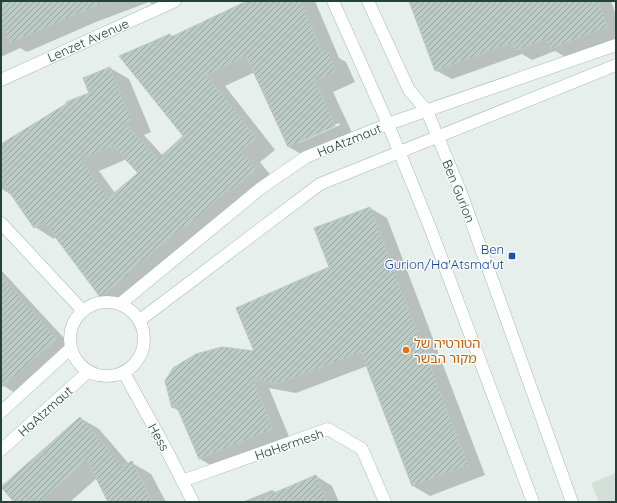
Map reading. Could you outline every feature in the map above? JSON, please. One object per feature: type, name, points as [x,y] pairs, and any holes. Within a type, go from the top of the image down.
[{"type":"street","name":"Lenzet Avenue","points":[[1,80],[175,1]]},
{"type":"street","points":[[333,1],[388,124],[431,230],[533,502]]},
{"type":"street","name":"Ben Gurion","points":[[368,1],[409,90],[426,111],[460,190],[572,502]]},
{"type":"street","name":"HaAtzmaut","points":[[120,304],[261,188],[306,157],[388,124],[616,45]]},
{"type":"street","points":[[140,320],[320,184],[438,138],[616,65]]},
{"type":"street","points":[[1,223],[83,311]]},
{"type":"street","points":[[107,302],[120,304],[128,308],[140,320],[145,340],[139,359],[124,373],[106,377],[88,372],[74,358],[70,338],[71,328],[76,318],[83,311],[94,304],[107,302]]},
{"type":"street","points":[[1,412],[71,348]]},
{"type":"street","name":"HaAtzmaut","points":[[1,450],[88,372]]},
{"type":"street","name":"Hess","points":[[124,373],[165,447],[192,502]]},
{"type":"street","name":"HaHermesh","points":[[182,481],[328,429],[362,449],[385,502]]},
{"type":"shaded area","points":[[616,473],[616,502],[599,502],[591,483]]},
{"type":"building","points":[[1,1],[107,1],[10,43],[1,24]]},
{"type":"building","points":[[247,1],[301,1],[322,52],[327,50],[337,71],[315,81],[335,126],[288,147],[246,56],[206,75],[257,139],[241,151],[257,170],[228,192],[227,191],[187,227],[185,225],[128,273],[129,275],[100,297],[44,222],[34,228],[1,180],[1,144],[66,104],[66,102],[89,93],[83,78],[110,67],[132,121],[125,123],[158,159],[183,136],[119,56],[170,34],[171,37]],"holes":[[[113,146],[138,173],[108,198],[81,159]]]},
{"type":"building","points":[[409,1],[598,1],[608,27],[550,49],[546,39],[515,51],[512,43],[435,71]]},
{"type":"building","points":[[370,207],[468,465],[412,486],[361,352],[278,384],[253,379],[273,429],[199,459],[176,405],[172,408],[165,381],[173,368],[196,354],[222,347],[254,351],[236,308],[329,267],[314,228]]},
{"type":"building","points":[[1,275],[57,339],[1,388]]},
{"type":"building","points":[[80,417],[123,466],[132,461],[153,502],[108,502],[87,460],[39,502],[14,502],[1,487]]},
{"type":"building","points":[[316,475],[327,502],[253,502]]},
{"type":"place","name":"Ben Gurion/Ha'Atsma'ut","points":[[512,256]]},
{"type":"place","name":"הטורטיה של מקור הבשר","points":[[406,350]]}]
